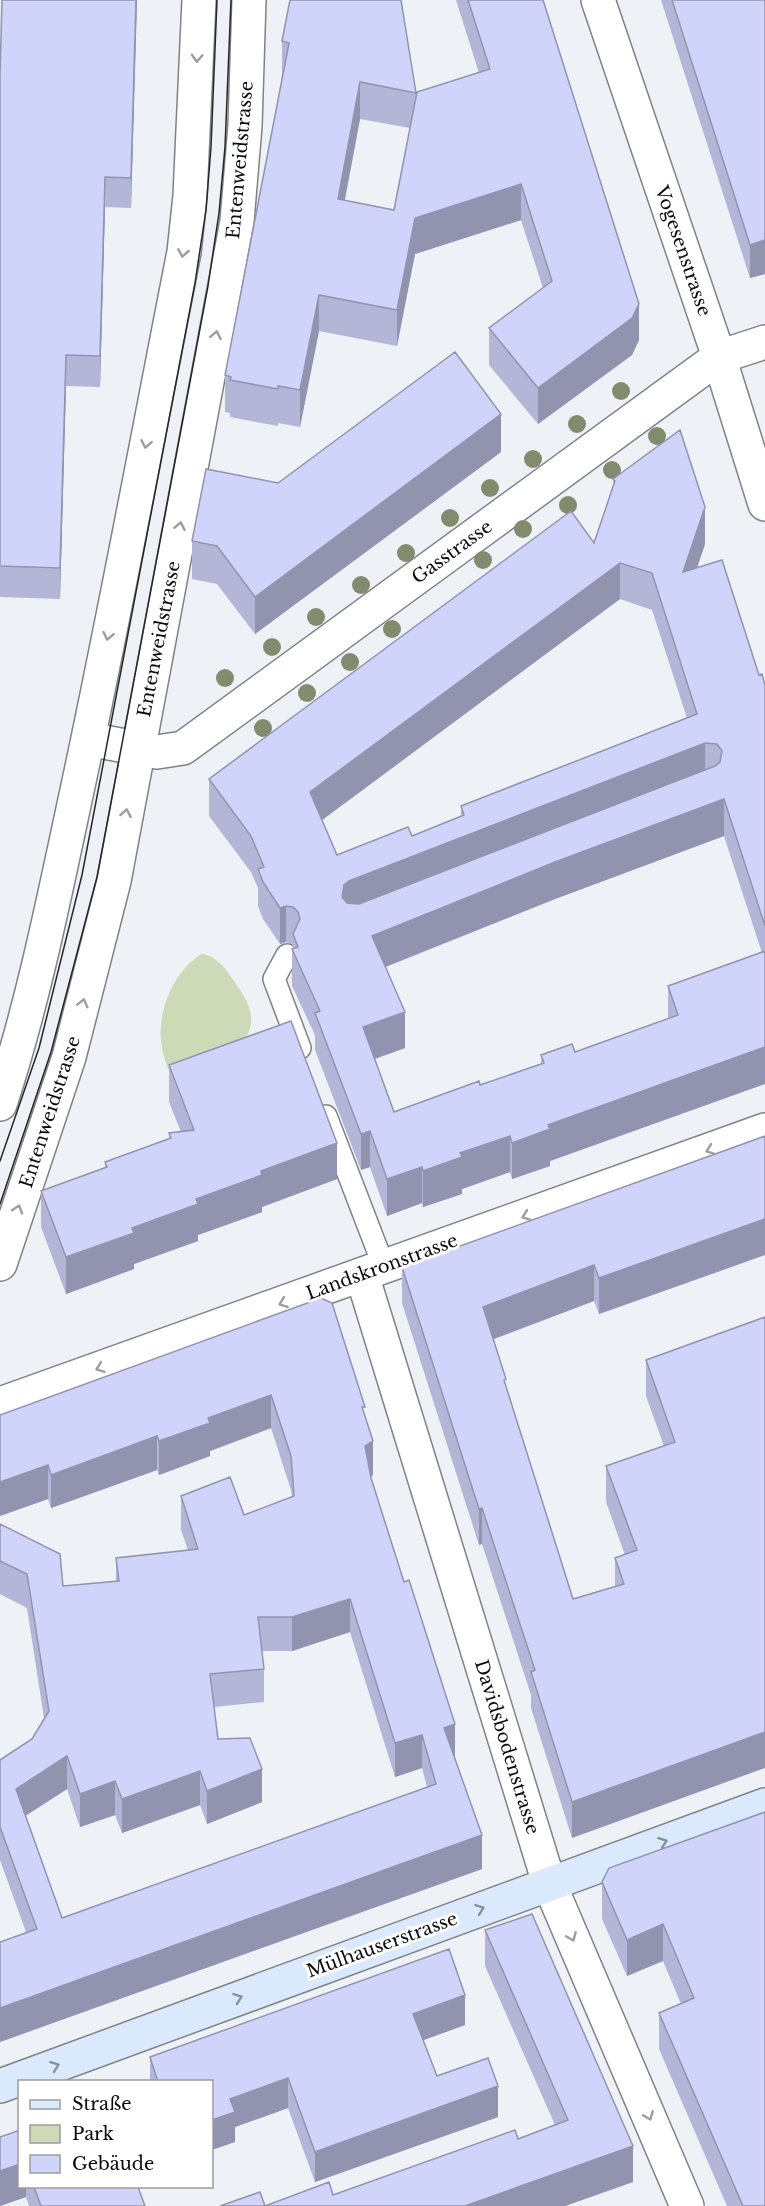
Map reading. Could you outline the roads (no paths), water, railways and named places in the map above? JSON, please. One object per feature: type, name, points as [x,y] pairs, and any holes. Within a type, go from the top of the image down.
[{"type":"street","points":[[0,1104],[21,1041],[88,739],[184,252],[190,196],[199,0]]},
{"type":"street","name":"Entenweidstrasse","points":[[0,1264],[69,1057],[114,881],[237,221],[245,126],[249,0]]},
{"type":"street","name":"Vogesenstrasse","points":[[598,0],[719,357],[765,504]]},
{"type":"street","name":"Gasstrasse","points":[[88,739],[138,749],[169,752],[195,741],[719,357],[765,342]]},
{"type":"street","name":"Landskronstrasse","points":[[0,1404],[765,1130]]},
{"type":"street","name":"Davidsbodenstrasse","points":[[373,1271],[549,1883],[687,2206]]},
{"type":"street","name":"Mülhauserstrasse","points":[[0,2086],[765,1805]]},
{"type":"lane","points":[[287,955],[274,979],[307,1066]]},
{"type":"lane","points":[[320,1099],[373,1271]]},
{"type":"tram line","points":[[0,1161],[39,1048],[82,875],[195,283],[206,210],[211,147],[217,0]]},
{"type":"tram line","points":[[0,1204],[51,1052],[97,877],[208,286],[219,213],[225,147],[231,0]]}]
